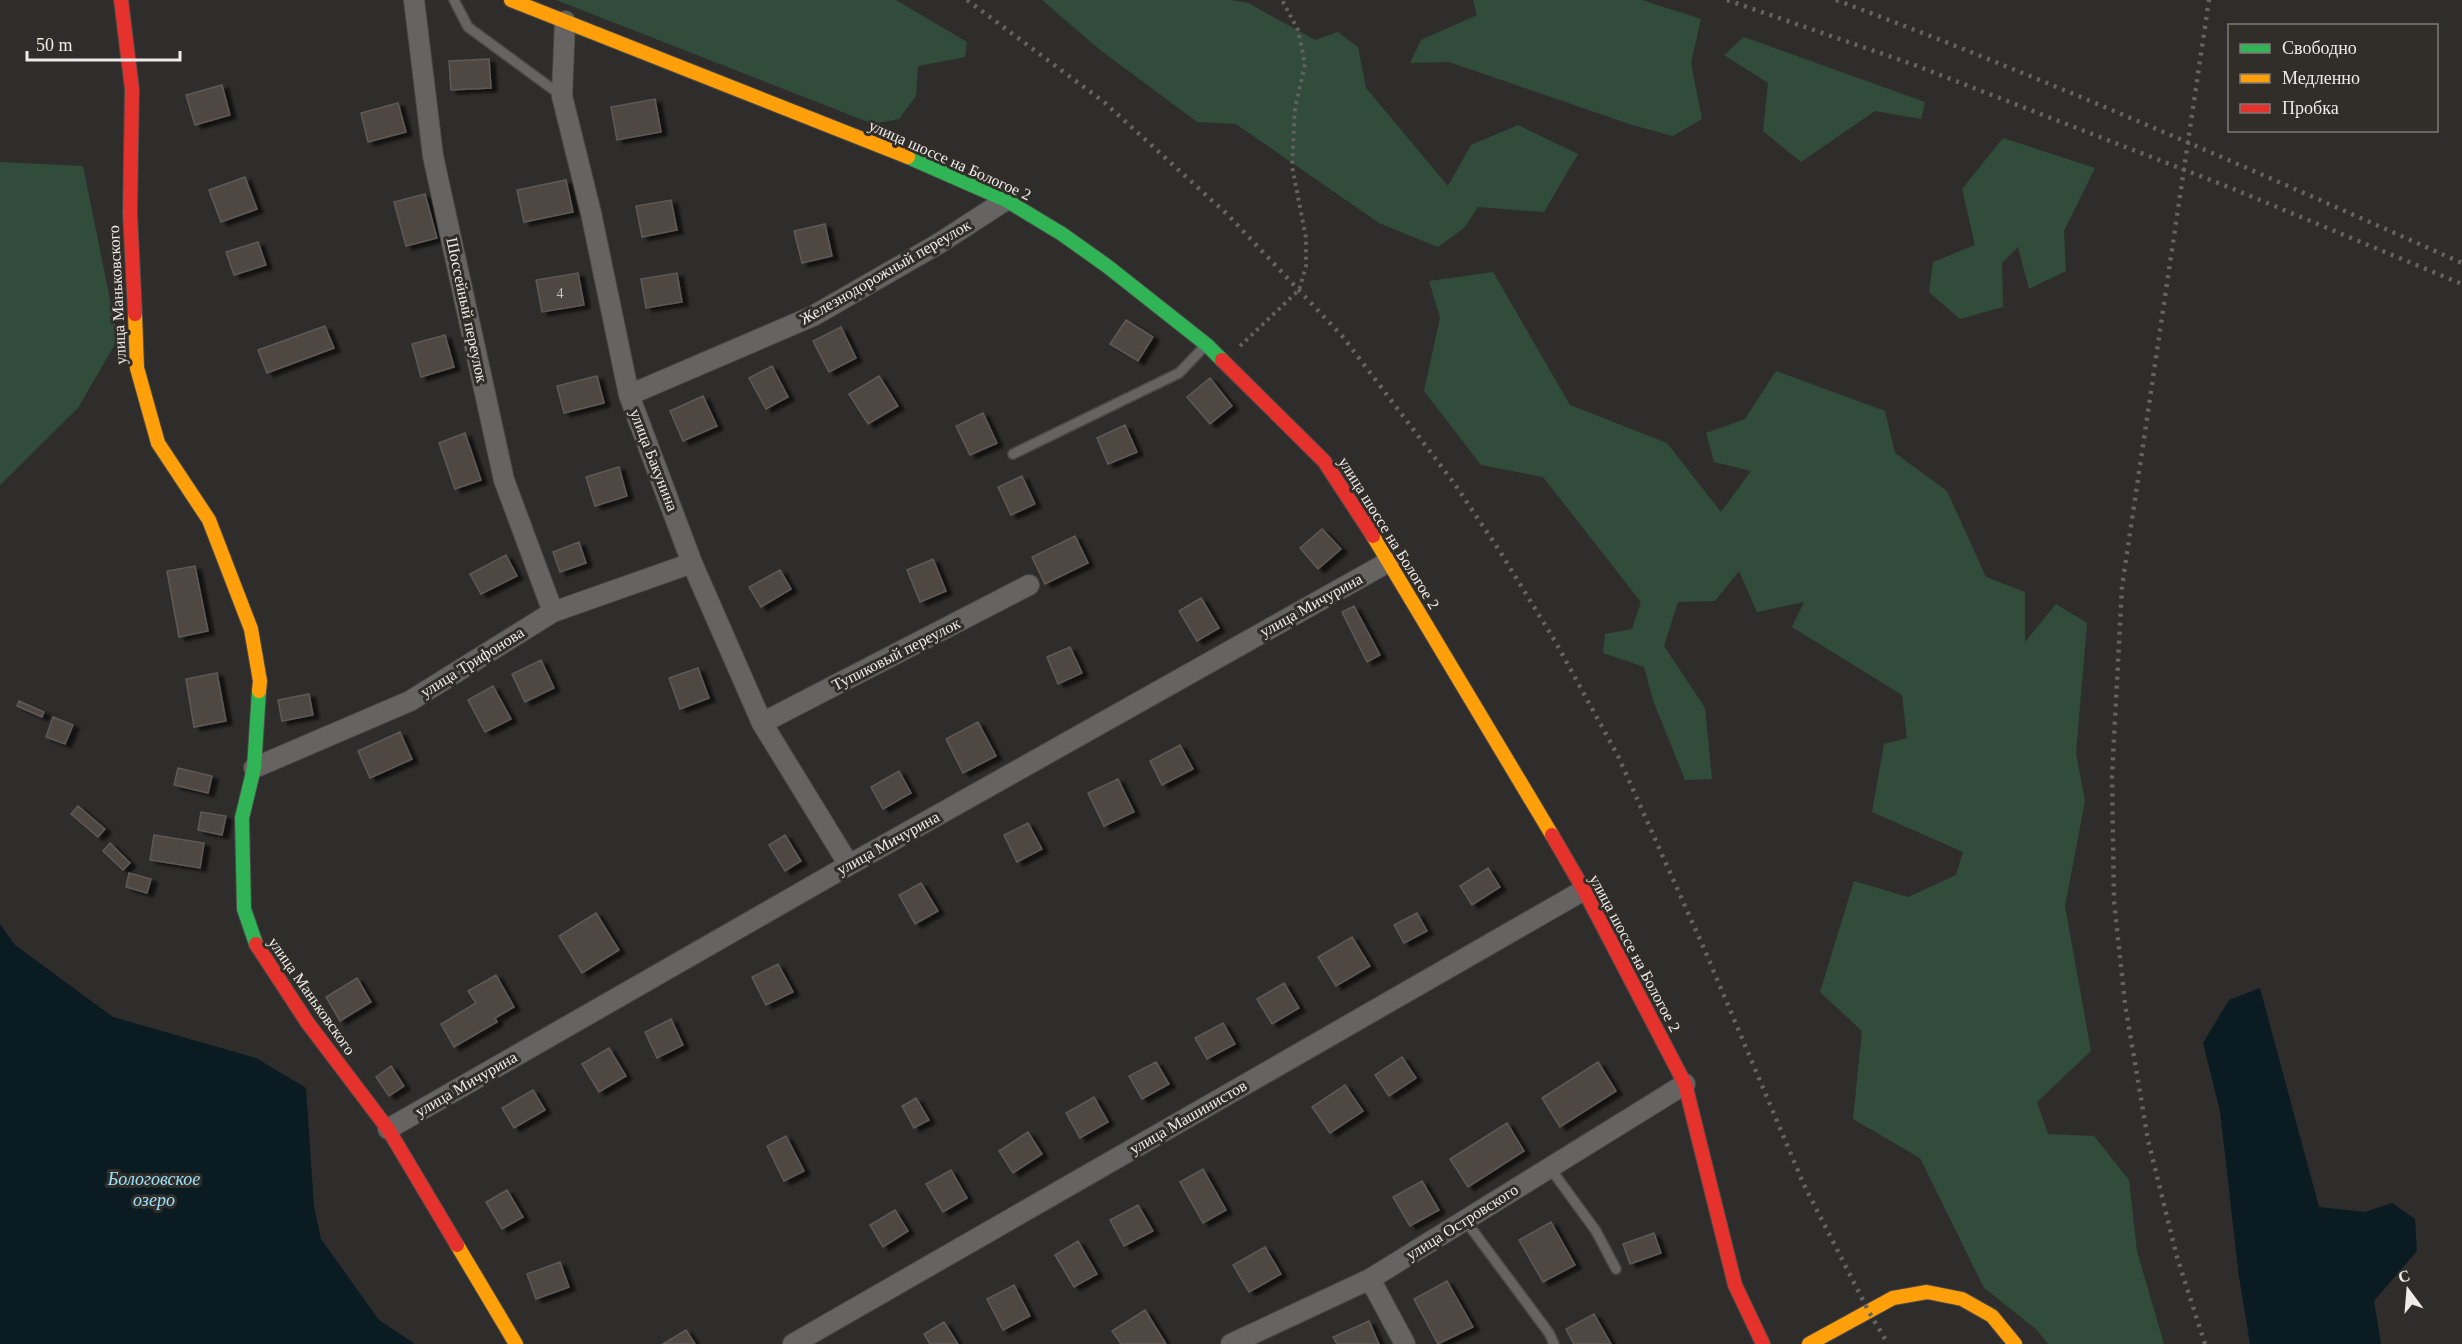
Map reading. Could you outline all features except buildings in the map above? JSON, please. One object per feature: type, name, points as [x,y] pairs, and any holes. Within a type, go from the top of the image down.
[{"type":"street","name":"улица Маньковского","points":[[121,0],[132,89],[130,213],[136,368],[158,443],[209,520],[251,629],[260,681],[254,768],[242,818],[243,909],[257,949],[307,1022],[388,1129],[516,1344]]},
{"type":"street","name":"Шоссейный переулок","points":[[414,0],[433,156],[504,480],[553,612]]},
{"type":"street","name":"улица шоссе на Бологое 2","points":[[511,0],[880,145],[1006,200],[1062,234],[1107,266],[1207,345],[1324,461],[1390,561],[1584,890],[1685,1084],[1735,1286],[1763,1344]]},
{"type":"street","name":"улица Бакунина","points":[[565,21],[562,96],[591,213],[629,395],[692,563],[762,723],[849,865]]},
{"type":"street","name":"Железнодорожный переулок","points":[[629,395],[813,316],[938,244],[1006,200]]},
{"type":"street","name":"улица Мичурина","points":[[388,1129],[849,865],[1390,561]]},
{"type":"street","name":"улица Трифонова","points":[[254,768],[410,701],[553,612],[692,563]]},
{"type":"street","name":"Тупиковый переулок","points":[[762,723],[1029,585]]},
{"type":"street","name":"улица Машинистов","points":[[793,1344],[1584,890]]},
{"type":"street","name":"улица Островского","points":[[1231,1344],[1370,1279],[1685,1084]]},
{"type":"street","points":[[1370,1279],[1405,1344]]},
{"type":"street","points":[[1809,1344],[1893,1298],[1927,1292],[1962,1299],[1992,1316],[2015,1344]]},
{"type":"lane","points":[[454,0],[468,27],[562,96]]},
{"type":"lane","points":[[1012,454],[1179,373],[1207,345]]},
{"type":"lane","points":[[1550,1168],[1596,1230],[1616,1269]]},
{"type":"lane","points":[[1466,1220],[1549,1333],[1554,1344]]},
{"type":"path","points":[[1225,362],[1299,290],[1306,266],[1306,238],[1292,166],[1295,108],[1305,64],[1298,30],[1282,0]]},
{"type":"green space","points":[[556,0],[896,0],[967,42],[965,57],[918,66],[916,96],[899,119],[873,124]]},
{"type":"green space","points":[[1042,0],[1231,0],[1248,3],[1315,40],[1338,32],[1358,47],[1366,88],[1448,186],[1471,145],[1518,125],[1578,154],[1544,212],[1478,207],[1464,228],[1438,247],[1379,223],[1236,124],[1197,122],[1099,49]]},
{"type":"green space","points":[[1473,0],[1642,0],[1701,19],[1691,63],[1702,119],[1673,136],[1632,125],[1449,62],[1410,63],[1421,40],[1477,15]]},
{"type":"green space","points":[[1744,37],[1925,102],[1921,119],[1875,111],[1801,162],[1763,131],[1768,83],[1724,55]]},
{"type":"green space","points":[[2003,138],[2095,168],[2064,231],[2066,271],[2029,289],[2018,247],[2002,263],[2003,307],[1960,319],[1929,292],[1933,262],[1975,245],[1962,189]]},
{"type":"green space","points":[[0,162],[83,166],[118,339],[78,408],[0,485]]},
{"type":"green space","points":[[1493,272],[1570,405],[1667,443],[1721,512],[1751,471],[1714,462],[1706,433],[1745,419],[1776,371],[1885,411],[1895,453],[1947,491],[1986,577],[2025,592],[2025,642],[2056,604],[2087,623],[2076,753],[2085,801],[2065,906],[2091,1051],[2037,1102],[2048,1134],[2094,1136],[2129,1180],[2137,1251],[2164,1344],[2048,1344],[2036,1329],[1984,1288],[1920,1158],[1853,1119],[1862,1031],[1820,992],[1854,881],[1908,897],[1956,875],[1963,852],[1872,812],[1884,744],[1907,738],[1902,695],[1792,627],[1804,602],[1757,612],[1739,571],[1715,601],[1678,602],[1664,646],[1705,708],[1712,779],[1685,780],[1654,703],[1644,667],[1603,653],[1605,634],[1632,629],[1641,602],[1543,477],[1481,465],[1424,391],[1440,318],[1429,281]]},
{"type":"water","name":"Бологовское озеро","points":[[0,924],[15,945],[113,1017],[256,1058],[306,1088],[314,1207],[321,1239],[379,1320],[415,1344],[0,1344]]},
{"type":"water","points":[[2260,988],[2319,1207],[2365,1212],[2392,1203],[2415,1219],[2417,1251],[2374,1301],[2381,1344],[2250,1344],[2239,1277],[2220,1111],[2203,1043],[2229,1000]]},
{"type":"railway","points":[[967,0],[1104,102],[1228,215],[1343,337],[1454,483],[1499,550],[1555,641],[1618,756],[1706,953],[1804,1185],[1869,1312],[1888,1344]]},
{"type":"railway","points":[[1727,0],[1912,64],[2231,188],[2462,284]]},
{"type":"railway","points":[[1836,0],[2073,94],[2462,263]]},
{"type":"railway","points":[[2205,1344],[2177,1257],[2148,1140],[2125,1004],[2114,901],[2112,776],[2122,587],[2209,0]]},
{"type":"traffic: fast","points":[[908,157],[1006,200],[1062,234],[1107,266],[1207,345],[1222,360]]},
{"type":"traffic: fast","points":[[256,944],[244,909],[242,818],[254,768],[259,691]]},
{"type":"traffic: slow","points":[[511,0],[908,157]]},
{"type":"traffic: slow","points":[[135,314],[137,368],[158,443],[209,520],[251,629],[260,681],[259,691]]},
{"type":"traffic: slow","points":[[1373,536],[1552,835]]},
{"type":"traffic: slow","points":[[457,1245],[516,1344]]},
{"type":"traffic: slow","points":[[1809,1344],[1893,1298],[1927,1292],[1962,1299],[1992,1316],[2015,1344]]},
{"type":"traffic: jam","points":[[121,0],[132,89],[130,213],[135,314]]},
{"type":"traffic: jam","points":[[1222,360],[1324,461],[1373,536]]},
{"type":"traffic: jam","points":[[1552,835],[1584,890],[1685,1084],[1735,1285],[1763,1344]]},
{"type":"traffic: jam","points":[[256,944],[307,1022],[388,1129],[457,1245]]}]
